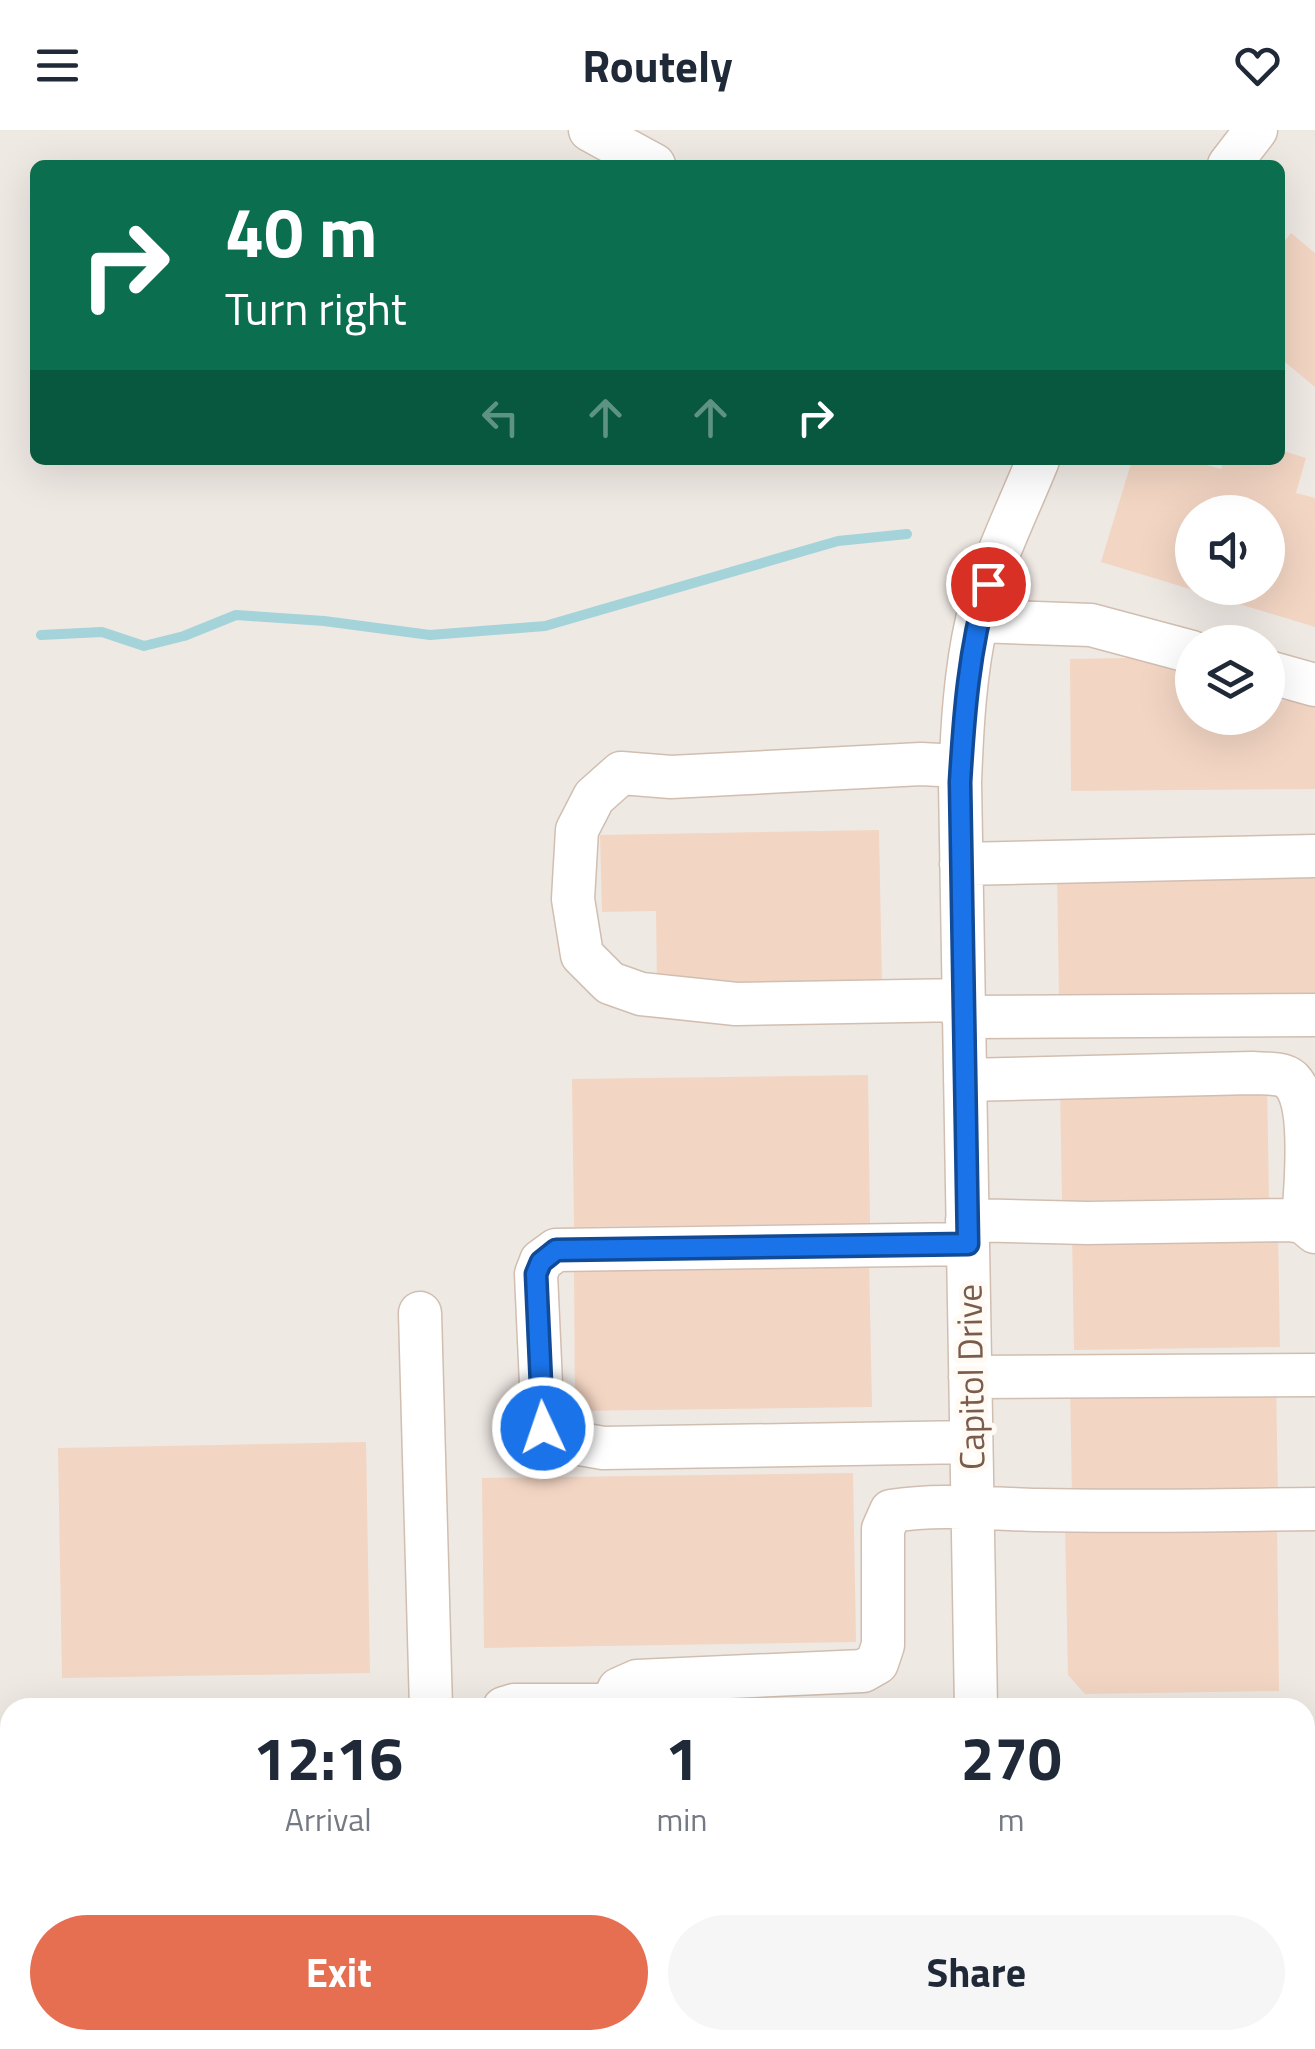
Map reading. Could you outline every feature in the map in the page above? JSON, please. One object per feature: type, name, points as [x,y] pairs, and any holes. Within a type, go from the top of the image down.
[{"type":"street","points":[[590,130],[645,160]]},
{"type":"street","points":[[1233,160],[1256,130]]},
{"type":"street","name":"Capitol Drive","points":[[976,1698],[960,766],[977,622],[988,584],[1036,465]]},
{"type":"street","points":[[977,622],[1091,626],[1175,648]]},
{"type":"street","points":[[1285,677],[1315,685]]},
{"type":"street","points":[[960,766],[921,764],[671,777],[621,773],[594,797],[578,830],[573,899],[582,955],[610,984],[642,994],[736,1004],[1315,1015]]},
{"type":"street","points":[[961,864],[1315,856]]},
{"type":"street","points":[[964,1080],[1283,1075],[1293,1081],[1301,1094],[1306,1113],[1309,1227],[1264,1219],[1087,1222],[968,1232],[556,1250],[541,1262],[536,1274],[543,1428],[558,1440],[603,1448],[971,1442]]},
{"type":"street","points":[[420,1313],[432,1698]]},
{"type":"street","points":[[970,1377],[1315,1375]]},
{"type":"street","points":[[614,1698],[619,1689],[637,1681],[863,1672],[877,1663],[884,1645],[883,1529],[891,1511],[972,1506],[1037,1510],[1315,1510]]},
{"type":"shaded area","points":[[0,130],[1315,130],[1315,1698],[0,1698]]},
{"type":"building","points":[[1291,233],[1315,253],[1315,387],[1285,362],[1285,241]]},
{"type":"building","points":[[1285,452],[1306,458],[1296,493],[1315,498],[1315,627],[1243,605],[1285,605],[1285,495],[1175,495],[1175,584],[1101,562],[1130,465],[1207,465],[1221,469],[1222,465],[1285,465]]},
{"type":"building","points":[[1175,657],[1175,735],[1285,735],[1285,701],[1315,700],[1315,789],[1071,791],[1070,659]]},
{"type":"building","points":[[879,830],[882,983],[657,987],[656,911],[602,912],[600,835]]},
{"type":"building","points":[[1315,868],[1315,995],[1059,999],[1057,872]]},
{"type":"building","points":[[868,1075],[870,1223],[574,1227],[572,1079]]},
{"type":"building","points":[[1267,1083],[1269,1198],[1062,1201],[1060,1086]]},
{"type":"building","points":[[1278,1232],[1280,1347],[1074,1350],[1072,1235]]},
{"type":"building","points":[[869,1260],[872,1407],[575,1411],[574,1264]]},
{"type":"building","points":[[1276,1380],[1278,1495],[1072,1499],[1070,1384]]},
{"type":"building","points":[[366,1442],[370,1673],[62,1678],[58,1448]]},
{"type":"building","points":[[853,1473],[856,1642],[484,1648],[482,1478]]},
{"type":"building","points":[[1277,1521],[1279,1691],[1085,1694],[1068,1675],[1065,1525]]},
{"type":"waterway","points":[[41,635],[102,632],[144,646],[184,636],[236,615],[324,621],[430,635],[545,626],[838,541],[907,534]]},
{"type":"route","points":[[543,1428],[536,1274],[541,1262],[556,1250],[968,1244],[960,782],[963,721],[977,622],[988,584]]}]
